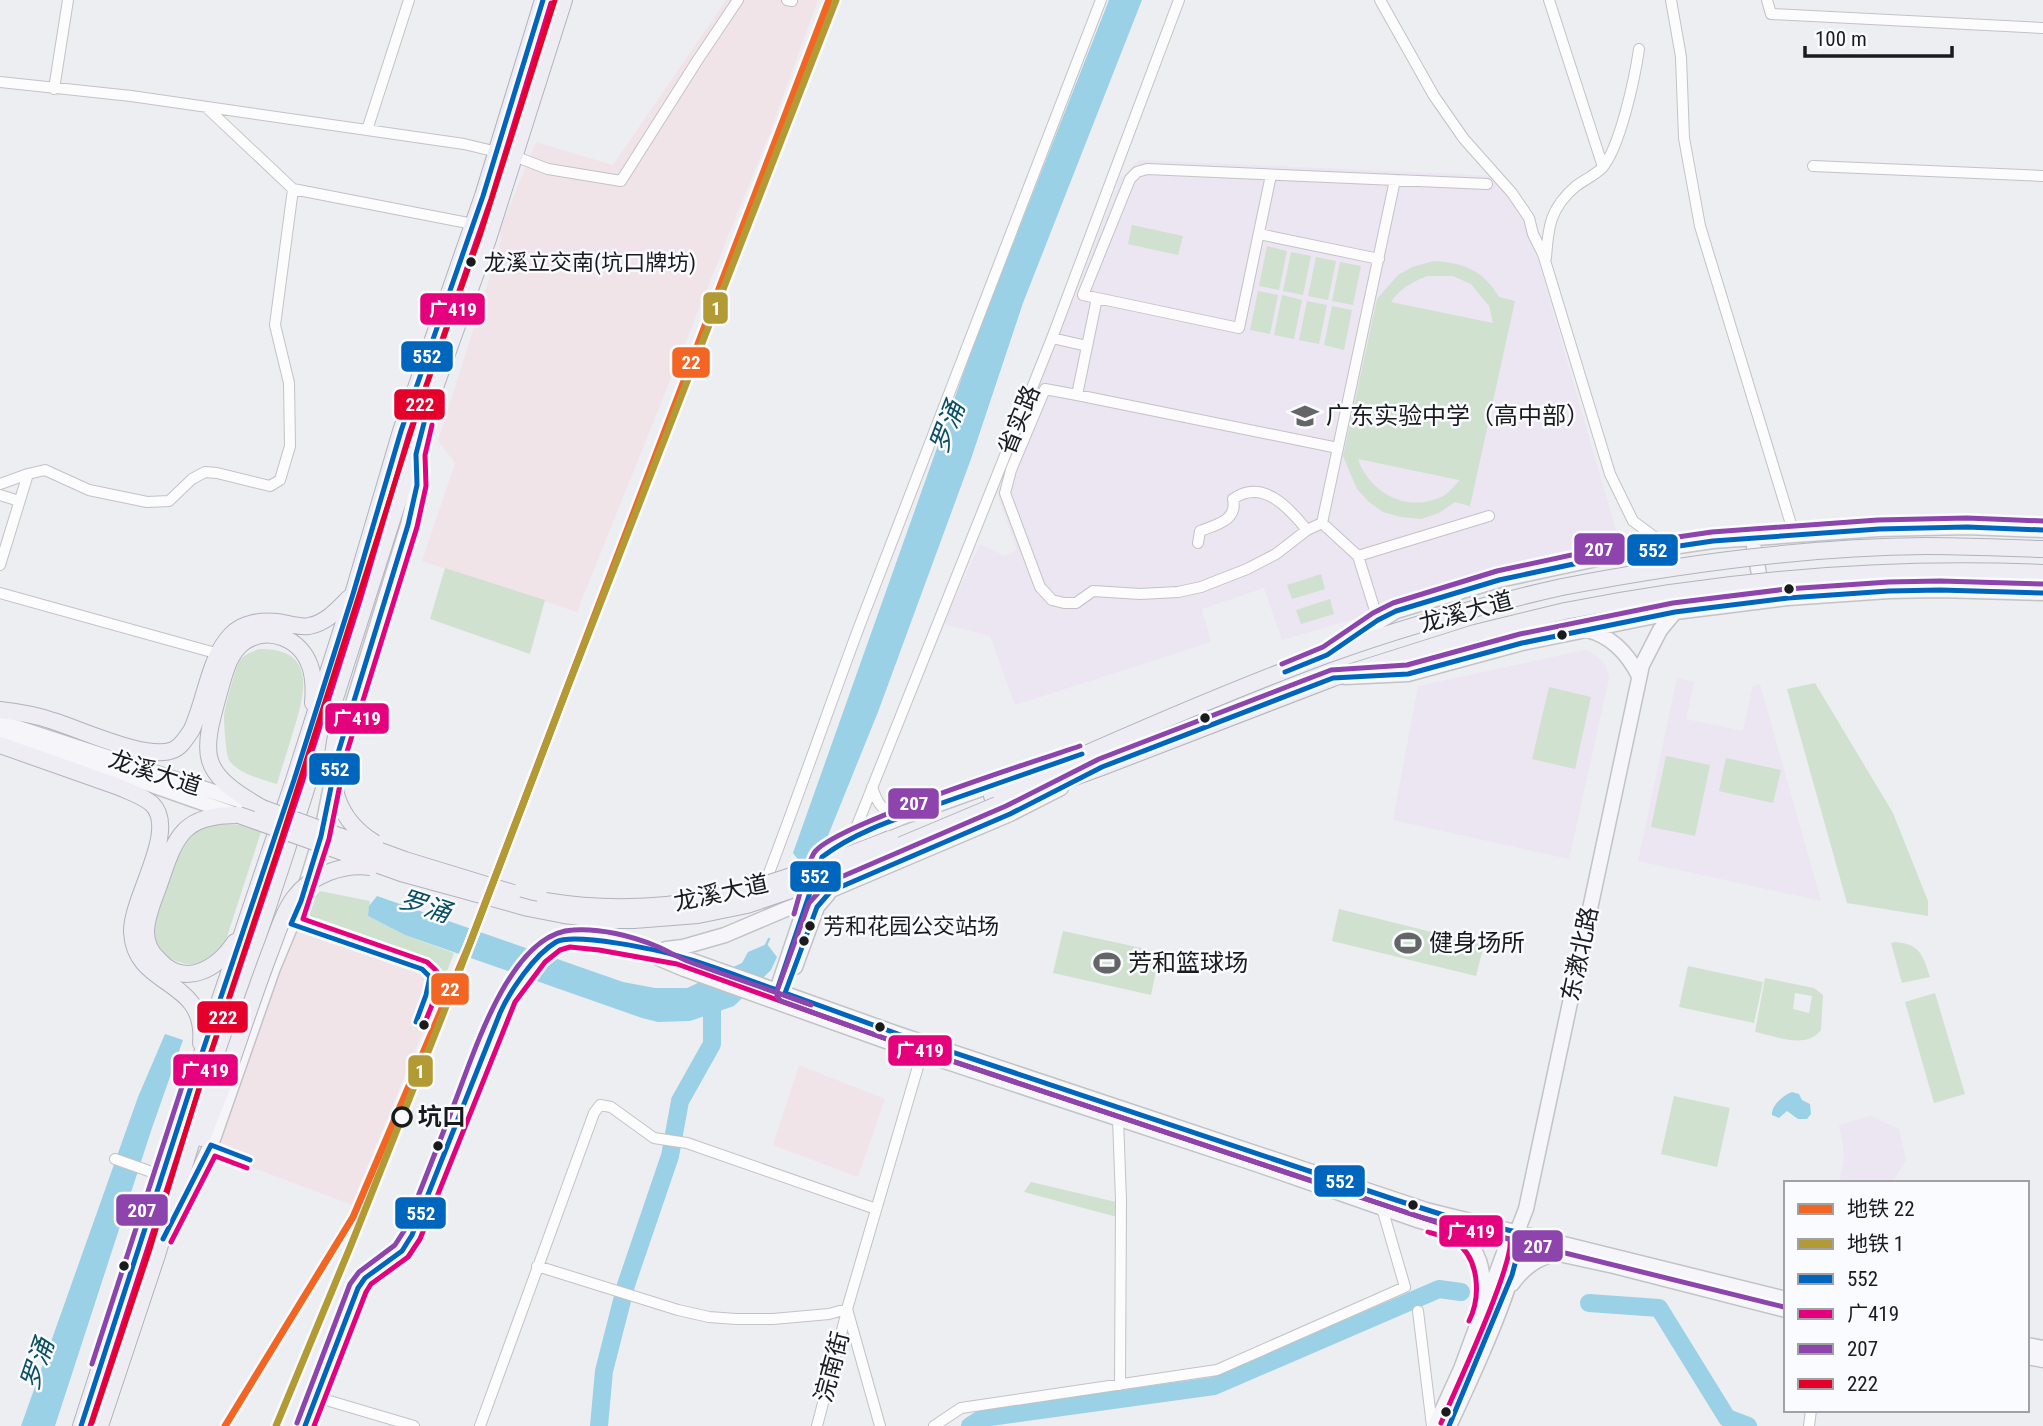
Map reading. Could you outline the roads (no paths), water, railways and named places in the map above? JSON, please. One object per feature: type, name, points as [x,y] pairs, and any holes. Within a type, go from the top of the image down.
[{"type":"main road","points":[[81,1426],[247,923],[353,594],[401,431],[473,224],[543,0]]},
{"type":"main road","points":[[100,1426],[428,407],[488,239],[565,0]]},
{"type":"main road","points":[[403,866],[355,827],[340,805],[331,767],[336,736],[389,556],[428,407]]},
{"type":"main road","name":"龙溪大道","points":[[239,816],[403,866],[528,908],[564,915],[620,920],[698,915],[747,905],[806,885],[994,801],[1091,751],[1327,655],[1457,613],[1562,587],[1714,562],[1822,551],[1925,546],[2043,549]]},
{"type":"main road","name":"龙溪大道","points":[[994,801],[1102,768],[1333,677],[1465,636],[1565,611],[1701,588],[1824,575],[1941,571],[2043,573]]},
{"type":"main road","points":[[0,710],[50,720],[135,749],[153,752],[172,750],[184,741],[191,731],[219,654],[232,634],[242,627],[261,621],[309,626],[326,619],[353,594]]},
{"type":"main road","points":[[262,808],[240,796],[223,782],[211,764],[207,750],[214,712],[226,671],[236,649],[246,641],[267,635],[289,639],[306,656],[311,668],[314,690],[313,718]]},
{"type":"main road","points":[[0,745],[119,787],[154,805],[160,819],[160,838],[136,906],[132,933],[140,960],[153,973],[176,980],[215,965],[233,946],[247,923]]},
{"type":"main road","name":"龙溪大道","points":[[262,808],[403,866]]},
{"type":"main road","points":[[200,1059],[202,1033],[197,1010],[176,980],[151,952],[146,933],[148,916],[171,848],[179,837],[191,824],[216,816],[239,816]]},
{"type":"main road","points":[[157,1255],[225,1080],[280,926],[293,899],[305,886],[331,871],[350,866],[403,866]]},
{"type":"street","points":[[54,89],[68,0]]},
{"type":"street","points":[[367,130],[409,0]]},
{"type":"street","points":[[0,82],[131,96],[464,144],[514,156],[548,169],[621,181],[738,0]]},
{"type":"street","points":[[748,925],[951,384],[1101,0]]},
{"type":"street","name":"省实路","points":[[849,839],[1052,338],[1179,0]]},
{"type":"street","points":[[1380,0],[1434,96],[1464,139],[1512,193],[1529,218],[1610,474],[1633,521],[1668,547]]},
{"type":"street","points":[[1549,0],[1603,167]]},
{"type":"street","points":[[1671,0],[1681,57],[1684,138],[1700,226],[1794,534]]},
{"type":"street","points":[[1767,0],[1771,14],[2043,29]]},
{"type":"street","points":[[1545,262],[1548,228],[1553,212],[1575,187],[1603,167],[1619,135],[1639,49]]},
{"type":"street","points":[[206,107],[293,189],[473,224]]},
{"type":"street","points":[[1813,166],[2043,176]]},
{"type":"street","points":[[1271,175],[1239,328],[1083,295],[1130,179],[1147,169],[1487,184]]},
{"type":"street","points":[[1322,523],[1395,180]]},
{"type":"street","points":[[0,484],[45,470],[89,490],[147,502],[169,501],[192,479],[205,472],[270,486],[280,480],[290,446],[289,383],[275,325],[293,189]]},
{"type":"street","points":[[1259,234],[1379,259]]},
{"type":"street","points":[[1077,395],[1097,298]]},
{"type":"street","points":[[1052,338],[1087,346]]},
{"type":"street","points":[[1322,523],[1307,530],[1276,554],[1201,587],[1178,592],[1140,594],[1093,591],[1076,603],[1064,603],[1052,600],[1040,587],[1005,493],[1011,470],[1045,389],[1338,448]]},
{"type":"street","points":[[170,1221],[211,1145],[273,968],[305,888],[321,836],[338,753],[408,525],[417,485],[416,454]]},
{"type":"street","points":[[0,565],[28,474]]},
{"type":"street","points":[[1198,543],[1200,531],[1226,521],[1232,513],[1233,499],[1252,491],[1280,500],[1307,530]]},
{"type":"street","points":[[0,495],[19,501]]},
{"type":"street","points":[[1358,556],[1489,516]]},
{"type":"street","points":[[1322,523],[1358,556],[1378,620]]},
{"type":"street","points":[[1327,655],[1396,611],[1499,580],[1668,547],[1794,534],[1926,527],[2043,530]]},
{"type":"street","points":[[1746,538],[1754,546],[1757,557],[1760,588],[1758,602]]},
{"type":"street","points":[[1333,677],[1408,674],[1522,643],[1585,630],[1675,612],[1758,602],[1889,591],[2043,593]]},
{"type":"street","points":[[0,593],[219,654]]},
{"type":"street","name":"东漖北路","points":[[1434,1426],[1461,1369],[1526,1209],[1639,676],[1649,649],[1675,612]]},
{"type":"street","points":[[1585,630],[1598,633],[1618,646],[1639,676]]},
{"type":"street","name":"龙溪大道","points":[[0,722],[239,816]]},
{"type":"street","name":"龙溪大道","points":[[0,736],[96,759],[262,808]]},
{"type":"street","points":[[771,993],[822,857],[836,846],[900,818],[1091,751]]},
{"type":"street","points":[[644,951],[705,942],[748,925],[1010,814],[1102,768]]},
{"type":"street","points":[[872,787],[883,809],[900,818]]},
{"type":"street","points":[[831,891],[828,881],[830,866],[836,852],[849,839]]},
{"type":"street","points":[[771,993],[817,907],[831,891]]},
{"type":"street","points":[[305,1426],[358,1288],[365,1278],[402,1251],[412,1235],[500,1013],[516,985],[548,947],[569,938],[600,941],[644,951],[665,961],[704,970],[1515,1240],[1784,1309]]},
{"type":"street","points":[[771,993],[922,1054],[1456,1231],[1515,1240],[1784,1299]]},
{"type":"street","name":"浣南街","points":[[817,1426],[848,1308],[922,1054]]},
{"type":"street","points":[[480,1426],[594,1113],[600,1105],[611,1107],[654,1138],[687,1143],[876,1209]]},
{"type":"street","points":[[1118,1119],[1121,1200],[1120,1385]]},
{"type":"street","points":[[115,1159],[163,1176]]},
{"type":"street","points":[[934,1426],[961,1408],[1217,1370],[1405,1287],[1382,1208]]},
{"type":"street","points":[[1456,1231],[1469,1241],[1479,1258],[1485,1305]]},
{"type":"street","name":"东漖北路","points":[[1449,1426],[1506,1290],[1515,1240]]},
{"type":"street","points":[[1506,1290],[1533,1262],[1559,1253]]},
{"type":"street","points":[[537,1266],[709,1317],[736,1319],[813,1316],[848,1308],[880,1426]]},
{"type":"street","points":[[1418,1311],[1434,1426]]},
{"type":"street","points":[[316,1397],[414,1426]]},
{"type":"water","points":[[1109,0],[1142,0],[1023,303],[971,459],[878,712],[821,853],[800,862],[793,853],[976,338]]},
{"type":"water","points":[[377,896],[623,982],[655,988],[687,988],[742,963],[748,952],[767,944],[777,957],[771,970],[734,1006],[690,1021],[658,1022],[405,935],[368,916],[369,906]]},
{"type":"water","points":[[165,1034],[183,1040],[55,1426],[21,1426],[138,1097]]},
{"type":"water","points":[[1792,1092],[1799,1094],[1802,1100],[1810,1104],[1811,1114],[1807,1119],[1798,1119],[1787,1111],[1779,1118],[1772,1115],[1778,1101]]},
{"type":"waterway","name":"罗涌","points":[[765,947],[769,939]]},
{"type":"waterway","points":[[599,1426],[604,1371],[626,1285],[670,1156],[680,1101],[712,1044],[712,997]]},
{"type":"waterway","points":[[970,1426],[983,1418],[1214,1386],[1439,1289],[1461,1292]]},
{"type":"waterway","points":[[1589,1303],[1659,1308],[1727,1418],[1748,1426]]},
{"type":"metro line","name":"22","points":[[225,1426],[353,1217],[470,943],[829,0]]},
{"type":"metro line","name":"1","points":[[276,1426],[443,1014],[836,0]]},
{"type":"place","name":"龙溪立交南(坑口牌坊)","points":[[471,262]]},
{"type":"place","name":"广东实验中学（高中部）","points":[[1305,416]]},
{"type":"place","name":"芳和花园公交站场","points":[[810,926]]},
{"type":"place","name":"健身场所","points":[[1408,943]]},
{"type":"place","name":"芳和篮球场","points":[[1107,963]]},
{"type":"place","name":"坑口","points":[[402,1117]]}]
